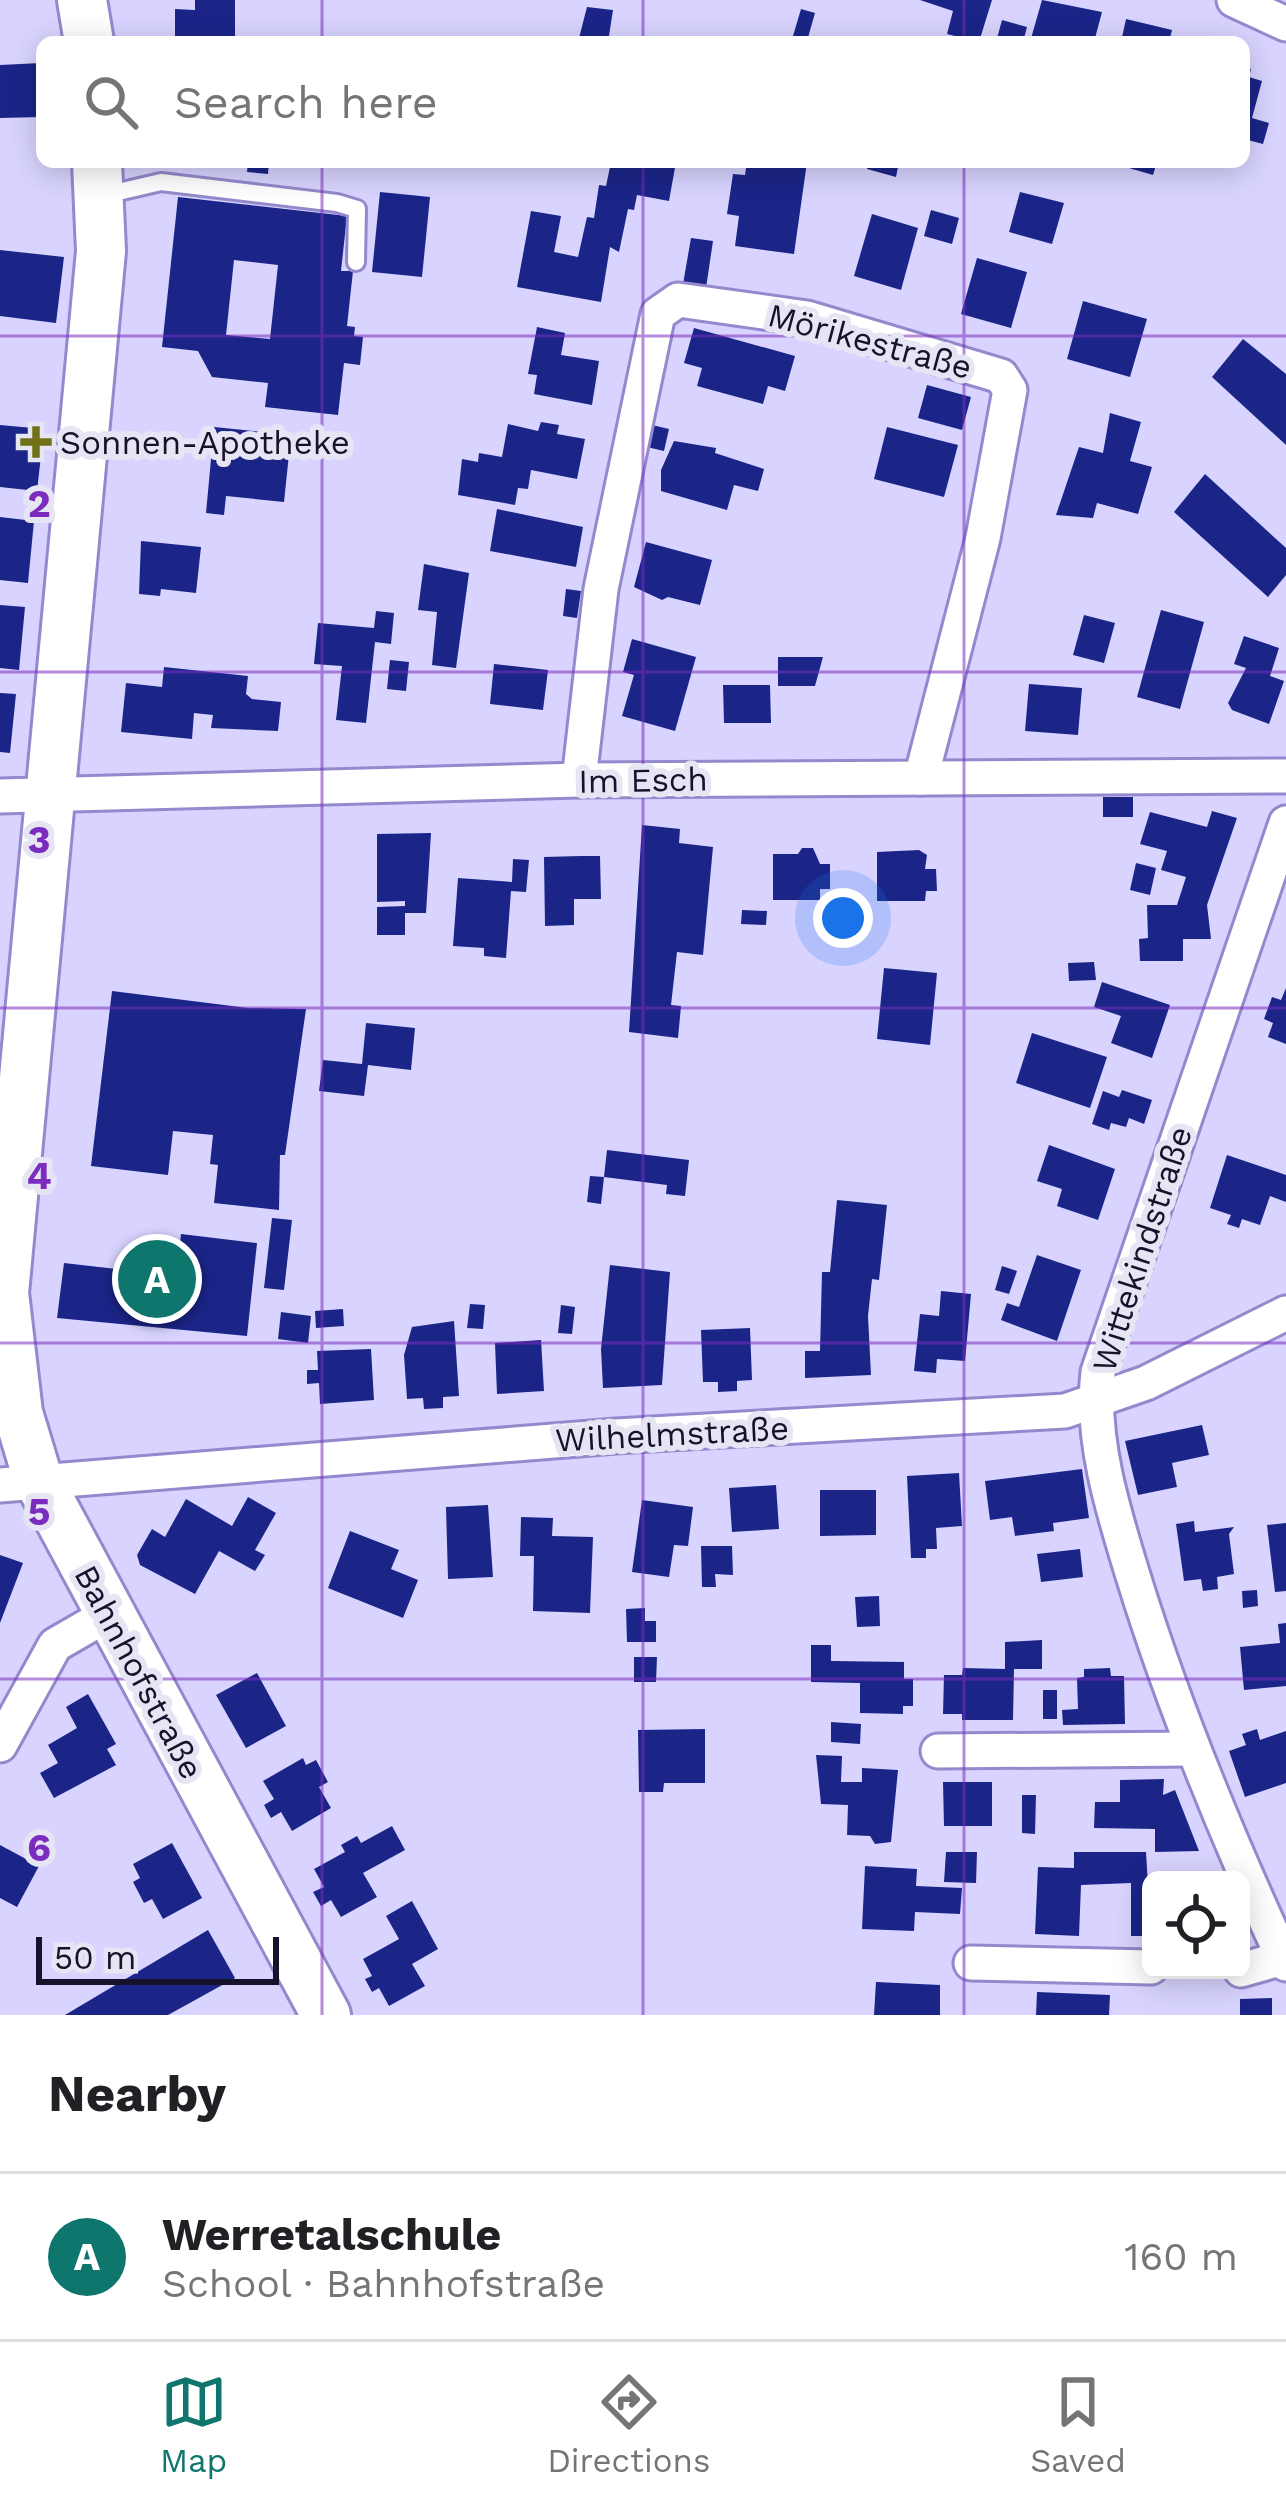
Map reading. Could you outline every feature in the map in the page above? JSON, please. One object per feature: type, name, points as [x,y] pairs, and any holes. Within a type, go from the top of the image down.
[{"type":"street","points":[[82,0],[88,36]]},
{"type":"street","points":[[1234,0],[1286,24]]},
{"type":"street","name":"Bahnhofstraße","points":[[98,179],[101,251],[4,1293],[19,1413],[19,1482],[107,1615],[326,2015]]},
{"type":"street","name":"Mörikestraße","points":[[580,780],[610,544],[658,314],[678,300],[807,318],[1001,376],[1010,390],[983,538],[921,778]]},
{"type":"street","name":"Im Esch","points":[[0,796],[580,780],[1286,776]]},
{"type":"street","name":"Wittekindstraße","points":[[1250,1968],[1284,1961],[1192,1749],[1118,1527],[1094,1405],[1098,1372],[1286,823]]},
{"type":"street","name":"Wilhelmstraße","points":[[19,1482],[616,1436],[1047,1413],[1094,1405],[1286,1312]]},
{"type":"street","points":[[0,1745],[55,1645],[107,1615]]},
{"type":"street","points":[[938,1751],[1192,1749]]},
{"type":"street","points":[[971,1963],[1142,1967]]},
{"type":"lane","points":[[98,179],[160,182],[357,209],[356,262]]},
{"type":"building","points":[[195,0],[235,0],[235,36],[175,36],[175,9],[195,10]]},
{"type":"building","points":[[920,0],[992,0],[981,36],[947,34],[953,11]]},
{"type":"building","points":[[1042,0],[1102,12],[1096,36],[1032,36]]},
{"type":"building","points":[[587,7],[613,10],[609,36],[580,36]]},
{"type":"building","points":[[801,9],[815,13],[808,36],[793,36]]},
{"type":"building","points":[[1126,19],[1172,30],[1170,36],[1122,36]]},
{"type":"building","points":[[1002,20],[1027,27],[1025,36],[998,36]]},
{"type":"building","points":[[36,63],[36,117],[0,118],[0,65]]},
{"type":"building","points":[[1250,77],[1262,81],[1252,118],[1269,123],[1263,144],[1250,141]]},
{"type":"building","points":[[247,168],[268,168],[268,174],[247,172]]},
{"type":"building","points":[[610,168],[675,168],[669,201],[637,195],[634,210],[628,209],[619,252],[610,247],[601,302],[517,287],[531,211],[561,216],[554,252],[578,257],[587,217],[594,218],[599,185],[606,186]]},
{"type":"building","points":[[746,168],[806,168],[794,254],[735,246],[739,216],[727,214],[733,174],[745,175]]},
{"type":"building","points":[[867,168],[898,168],[896,177]]},
{"type":"building","points":[[1129,168],[1155,168],[1153,175]]},
{"type":"building","points":[[380,192],[430,197],[422,277],[372,272]]},
{"type":"building","points":[[1020,192],[1064,203],[1052,244],[1009,232]]},
{"type":"building","points":[[178,197],[347,216],[341,271],[353,271],[347,326],[355,327],[354,336],[363,337],[360,365],[344,363],[338,415],[265,407],[268,383],[212,377],[198,351],[162,347]],"holes":[[[234,260],[278,265],[270,339],[226,335]]]},
{"type":"building","points":[[931,210],[959,218],[952,244],[924,236]]},
{"type":"building","points":[[872,214],[918,228],[901,290],[854,276]]},
{"type":"building","points":[[691,238],[713,241],[706,288],[683,284]]},
{"type":"building","points":[[0,250],[64,257],[56,323],[0,316]]},
{"type":"building","points":[[977,258],[1027,272],[1011,328],[961,314]]},
{"type":"building","points":[[1083,301],[1147,319],[1130,377],[1067,359]]},
{"type":"building","points":[[537,327],[565,333],[561,355],[599,361],[592,405],[534,394],[537,375],[528,374]]},
{"type":"building","points":[[694,328],[795,356],[785,391],[768,386],[763,404],[697,386],[702,368],[684,363]]},
{"type":"building","points":[[1243,339],[1286,374],[1286,445],[1212,377]]},
{"type":"building","points":[[927,385],[971,397],[962,430],[918,418]]},
{"type":"building","points":[[1110,413],[1141,422],[1130,461],[1152,467],[1138,514],[1097,503],[1093,518],[1056,515],[1079,447],[1103,453]]},
{"type":"building","points":[[541,422],[559,425],[557,434],[585,439],[577,479],[531,470],[528,489],[518,488],[515,505],[458,495],[462,459],[478,462],[479,453],[502,457],[508,424],[538,431]]},
{"type":"building","points":[[0,425],[44,429],[37,491],[0,487]]},
{"type":"building","points":[[652,425],[669,429],[664,451],[647,447]]},
{"type":"building","points":[[214,427],[291,435],[284,502],[226,496],[224,515],[206,513]]},
{"type":"building","points":[[887,427],[958,445],[944,497],[874,479]]},
{"type":"building","points":[[674,441],[716,448],[715,453],[764,469],[758,491],[734,485],[727,510],[661,491],[661,470]]},
{"type":"building","points":[[1205,474],[1286,548],[1286,575],[1268,597],[1174,512]]},
{"type":"building","points":[[497,509],[583,527],[576,567],[490,551]]},
{"type":"building","points":[[0,517],[34,521],[28,583],[0,580]]},
{"type":"building","points":[[141,541],[201,547],[196,593],[161,589],[160,596],[139,594]]},
{"type":"building","points":[[646,542],[712,560],[700,605],[668,597],[662,600],[634,587]]},
{"type":"building","points":[[424,564],[469,573],[456,668],[432,665],[437,612],[418,610]]},
{"type":"building","points":[[566,589],[581,591],[577,618],[563,616]]},
{"type":"building","points":[[0,605],[25,607],[19,670],[0,668]]},
{"type":"building","points":[[1161,610],[1204,622],[1180,709],[1137,697]]},
{"type":"building","points":[[376,611],[394,613],[391,644],[375,642],[366,723],[336,720],[342,666],[314,664],[318,623],[374,628]]},
{"type":"building","points":[[1084,615],[1115,623],[1104,663],[1073,655]]},
{"type":"building","points":[[1244,636],[1279,648],[1270,676],[1284,681],[1269,724],[1232,710],[1228,703],[1246,668],[1234,664]]},
{"type":"building","points":[[632,639],[696,657],[675,731],[622,716],[634,675],[623,672]]},
{"type":"building","points":[[778,657],[823,657],[815,686],[778,686]]},
{"type":"building","points":[[390,660],[409,662],[406,691],[387,689]]},
{"type":"building","points":[[494,664],[548,670],[543,710],[490,704]]},
{"type":"building","points":[[164,667],[248,676],[246,694],[252,699],[281,702],[278,731],[211,728],[213,715],[194,713],[192,739],[121,732],[126,683],[162,687]]},
{"type":"building","points":[[1029,684],[1082,688],[1078,735],[1025,731]]},
{"type":"building","points":[[723,685],[770,685],[771,723],[724,723]]},
{"type":"building","points":[[0,693],[16,694],[10,753],[0,752]]},
{"type":"building","points":[[1103,797],[1133,797],[1133,817],[1103,817]]},
{"type":"building","points":[[1212,811],[1237,818],[1207,905],[1211,939],[1183,939],[1183,961],[1140,961],[1139,939],[1148,938],[1147,905],[1177,905],[1186,877],[1161,870],[1167,851],[1140,844],[1150,812],[1207,827]]},
{"type":"building","points":[[642,825],[680,829],[679,843],[713,847],[703,955],[677,952],[671,1005],[681,1006],[678,1038],[629,1032]]},
{"type":"building","points":[[431,833],[426,913],[405,913],[405,935],[377,935],[377,907],[405,906],[405,901],[377,902],[377,834]]},
{"type":"building","points":[[802,848],[813,848],[820,864],[830,864],[830,889],[820,889],[820,900],[773,900],[773,854],[798,854]]},
{"type":"building","points":[[919,850],[927,855],[925,869],[936,869],[937,891],[926,891],[925,901],[877,901],[877,852]]},
{"type":"building","points":[[600,856],[601,899],[574,899],[574,925],[545,926],[544,857]]},
{"type":"building","points":[[513,859],[529,860],[526,892],[511,891],[506,958],[484,956],[484,948],[453,946],[458,878],[512,882]]},
{"type":"building","points":[[1136,863],[1156,868],[1150,895],[1130,890]]},
{"type":"building","points":[[742,910],[767,911],[766,925],[741,924]]},
{"type":"building","points":[[1094,962],[1096,980],[1069,981],[1068,963]]},
{"type":"building","points":[[884,968],[937,973],[930,1045],[877,1039]]},
{"type":"building","points":[[1102,982],[1170,1005],[1152,1058],[1111,1043],[1121,1016],[1094,1007]]},
{"type":"building","points":[[1286,988],[1286,1044],[1268,1037],[1273,1023],[1264,1019],[1272,997],[1281,1000]]},
{"type":"building","points":[[112,991],[248,1008],[306,1009],[285,1155],[280,1155],[279,1210],[214,1203],[218,1165],[210,1164],[213,1135],[173,1131],[168,1175],[91,1166]]},
{"type":"building","points":[[366,1023],[415,1028],[411,1070],[368,1065],[364,1096],[319,1091],[323,1060],[362,1064]]},
{"type":"building","points":[[1032,1033],[1107,1057],[1090,1108],[1016,1083]]},
{"type":"building","points":[[1122,1090],[1152,1100],[1144,1124],[1129,1118],[1126,1127],[1111,1123],[1109,1130],[1092,1124],[1103,1091],[1119,1097]]},
{"type":"building","points":[[1049,1145],[1115,1169],[1098,1220],[1057,1206],[1062,1189],[1037,1181]]},
{"type":"building","points":[[607,1150],[689,1160],[685,1196],[666,1194],[667,1185],[604,1177]]},
{"type":"building","points":[[1227,1155],[1286,1175],[1286,1202],[1270,1196],[1260,1225],[1242,1219],[1239,1228],[1227,1224],[1231,1215],[1210,1208]]},
{"type":"building","points":[[590,1176],[604,1177],[601,1204],[587,1202]]},
{"type":"building","points":[[837,1200],[887,1205],[879,1280],[872,1279],[868,1316],[871,1375],[805,1378],[805,1351],[820,1351],[822,1272],[830,1272]]},
{"type":"building","points":[[272,1218],[292,1220],[284,1290],[264,1288]]},
{"type":"building","points":[[181,1234],[257,1243],[247,1336],[57,1318],[64,1263],[125,1270],[127,1255],[178,1261]]},
{"type":"building","points":[[1037,1255],[1081,1270],[1057,1341],[1001,1320],[1007,1303],[1019,1307]]},
{"type":"building","points":[[610,1265],[670,1272],[662,1385],[603,1388],[601,1349]]},
{"type":"building","points":[[1002,1266],[1017,1271],[1009,1294],[995,1290]]},
{"type":"building","points":[[941,1291],[971,1294],[965,1361],[937,1359],[936,1373],[914,1371],[920,1314],[939,1316]]},
{"type":"building","points":[[470,1304],[485,1305],[483,1329],[467,1328]]},
{"type":"building","points":[[561,1305],[575,1307],[572,1334],[558,1333]]},
{"type":"building","points":[[343,1309],[344,1326],[316,1328],[315,1311]]},
{"type":"building","points":[[281,1312],[311,1316],[308,1343],[278,1339]]},
{"type":"building","points":[[454,1321],[459,1396],[443,1397],[443,1408],[424,1409],[423,1398],[407,1399],[404,1355],[412,1327]]},
{"type":"building","points":[[750,1328],[752,1380],[737,1381],[737,1391],[718,1392],[718,1382],[703,1382],[701,1330]]},
{"type":"building","points":[[541,1340],[544,1391],[497,1394],[495,1343]]},
{"type":"building","points":[[371,1349],[374,1400],[320,1404],[319,1383],[307,1384],[307,1370],[318,1370],[317,1351]]},
{"type":"building","points":[[1202,1425],[1209,1455],[1172,1463],[1177,1487],[1138,1495],[1125,1441]]},
{"type":"building","points":[[1082,1469],[1089,1518],[1053,1523],[1054,1531],[1015,1536],[1012,1517],[990,1520],[985,1481]]},
{"type":"building","points":[[959,1473],[962,1526],[936,1528],[937,1549],[926,1549],[926,1558],[911,1558],[907,1476]]},
{"type":"building","points":[[776,1485],[779,1529],[732,1532],[729,1488]]},
{"type":"building","points":[[820,1490],[876,1490],[876,1535],[820,1536]]},
{"type":"building","points":[[248,1497],[276,1513],[255,1550],[265,1555],[255,1571],[219,1551],[195,1594],[140,1565],[137,1555],[152,1529],[165,1537],[186,1499],[232,1526]]},
{"type":"building","points":[[642,1500],[693,1507],[688,1546],[674,1545],[669,1577],[632,1572]]},
{"type":"building","points":[[488,1505],[493,1577],[448,1579],[446,1507]]},
{"type":"building","points":[[521,1517],[553,1518],[552,1536],[593,1537],[590,1613],[533,1611],[534,1556],[520,1556]]},
{"type":"building","points":[[1194,1521],[1195,1532],[1234,1527],[1229,1534],[1234,1574],[1217,1577],[1218,1589],[1203,1591],[1201,1579],[1184,1581],[1176,1524]]},
{"type":"building","points":[[1286,1523],[1286,1591],[1275,1592],[1267,1525]]},
{"type":"building","points":[[350,1531],[399,1550],[391,1569],[418,1580],[403,1618],[328,1588]]},
{"type":"building","points":[[701,1546],[732,1546],[733,1575],[715,1574],[716,1587],[702,1587]]},
{"type":"building","points":[[1080,1549],[1083,1577],[1041,1582],[1037,1554]]},
{"type":"building","points":[[0,1555],[23,1563],[0,1623]]},
{"type":"building","points":[[1257,1590],[1258,1606],[1243,1608],[1242,1591]]},
{"type":"building","points":[[879,1596],[880,1626],[857,1627],[855,1597]]},
{"type":"building","points":[[645,1608],[645,1621],[656,1621],[656,1642],[627,1642],[626,1609]]},
{"type":"building","points":[[1286,1623],[1286,1686],[1244,1690],[1240,1647],[1280,1643],[1278,1624]]},
{"type":"building","points":[[1042,1640],[1042,1669],[1014,1669],[1013,1720],[962,1720],[962,1714],[943,1714],[944,1675],[962,1675],[963,1668],[1005,1669],[1005,1642]]},
{"type":"building","points":[[811,1645],[831,1645],[831,1661],[904,1662],[904,1679],[913,1679],[913,1706],[903,1706],[903,1714],[860,1713],[860,1683],[811,1682]]},
{"type":"building","points":[[634,1657],[657,1657],[656,1682],[634,1682]]},
{"type":"building","points":[[1110,1668],[1111,1676],[1124,1676],[1125,1724],[1063,1725],[1062,1710],[1078,1709],[1077,1678],[1084,1677],[1084,1669]]},
{"type":"building","points":[[257,1673],[286,1726],[246,1748],[216,1695]]},
{"type":"building","points":[[1043,1690],[1057,1690],[1057,1719],[1043,1719]]},
{"type":"building","points":[[88,1694],[116,1744],[107,1749],[116,1765],[54,1798],[40,1773],[58,1763],[48,1745],[77,1728],[66,1707]]},
{"type":"building","points":[[831,1722],[861,1724],[860,1744],[831,1742]]},
{"type":"building","points":[[705,1729],[705,1783],[664,1783],[663,1792],[639,1792],[638,1730]]},
{"type":"building","points":[[1257,1729],[1260,1740],[1286,1731],[1286,1783],[1245,1797],[1229,1751],[1246,1745],[1242,1734]]},
{"type":"building","points":[[816,1755],[842,1756],[841,1782],[862,1782],[862,1768],[898,1770],[891,1842],[875,1844],[870,1836],[847,1835],[848,1805],[821,1804]]},
{"type":"building","points":[[303,1758],[306,1765],[316,1760],[328,1782],[319,1787],[331,1808],[292,1831],[281,1812],[271,1818],[264,1805],[274,1799],[263,1781]]},
{"type":"building","points":[[1164,1779],[1163,1795],[1175,1790],[1199,1851],[1155,1852],[1155,1829],[1094,1828],[1095,1802],[1120,1802],[1120,1780]]},
{"type":"building","points":[[943,1782],[992,1782],[992,1826],[944,1826]]},
{"type":"building","points":[[1022,1795],[1036,1795],[1035,1834],[1022,1833]]},
{"type":"building","points":[[392,1826],[405,1850],[363,1873],[377,1897],[341,1917],[331,1900],[321,1906],[313,1892],[324,1887],[314,1869],[345,1852],[341,1845],[357,1836],[361,1843]]},
{"type":"building","points":[[172,1843],[202,1898],[163,1919],[152,1899],[144,1903],[133,1882],[140,1878],[133,1864]]},
{"type":"building","points":[[0,1845],[39,1866],[17,1907],[0,1898]]},
{"type":"building","points":[[946,1852],[977,1852],[976,1883],[944,1882]]},
{"type":"building","points":[[1074,1852],[1146,1852],[1142,1936],[1131,1936],[1131,1883],[1081,1885],[1079,1936],[1035,1934],[1038,1867],[1074,1868]]},
{"type":"building","points":[[865,1866],[917,1869],[916,1886],[962,1888],[960,1914],[915,1912],[914,1931],[862,1929]]},
{"type":"building","points":[[412,1901],[438,1949],[412,1964],[425,1986],[389,2006],[379,1988],[372,1992],[365,1979],[372,1976],[363,1959],[399,1939],[386,1916]]},
{"type":"building","points":[[208,1930],[235,1978],[168,2015],[65,2015]]},
{"type":"building","points":[[876,1982],[940,1985],[940,2015],[874,2015]]},
{"type":"building","points":[[1037,1992],[1110,1995],[1109,2015],[1036,2015]]},
{"type":"building","points":[[1272,1998],[1272,2015],[1240,2015],[1240,1999]]},
{"type":"place","name":"Sonnen-Apotheke","points":[[36,442]]},
{"type":"place","name":"Werretalschule","points":[[157,1279]]}]
